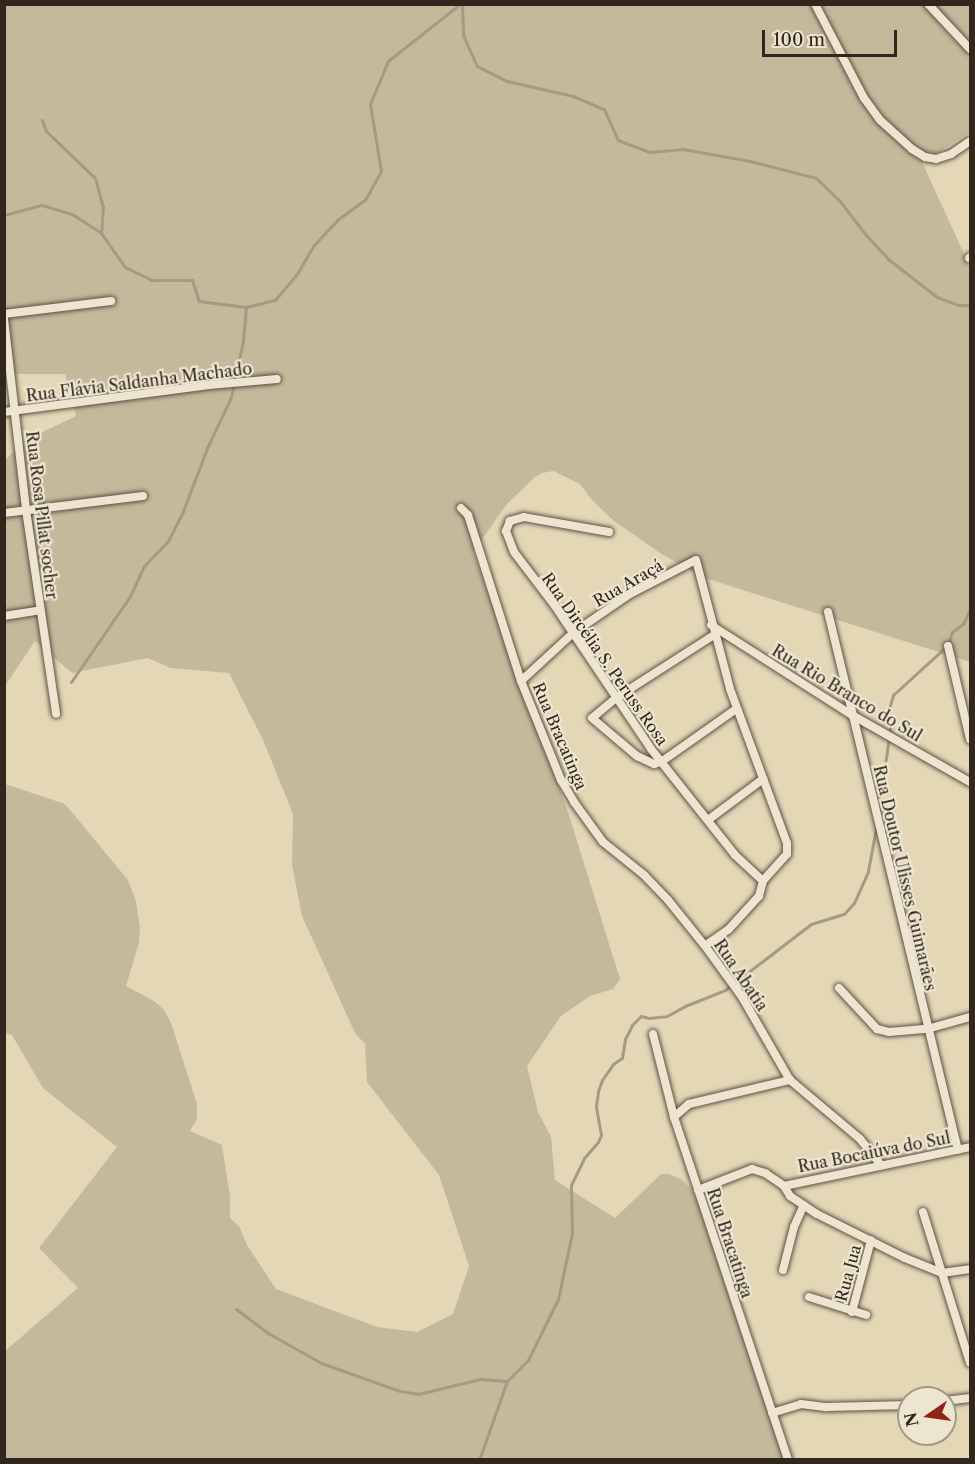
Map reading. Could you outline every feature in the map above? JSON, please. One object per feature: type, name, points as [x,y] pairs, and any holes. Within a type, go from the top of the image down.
[{"type":"street","points":[[815,4],[864,98],[880,120],[912,149],[925,158],[936,159],[951,154],[970,141]]},
{"type":"street","points":[[928,4],[970,49]]},
{"type":"street","points":[[4,317],[111,301]]},
{"type":"street","name":"Rua Rosa Pillat socher","points":[[4,317],[26,510],[56,714]]},
{"type":"street","name":"Rua Flávia Saldanha Machado","points":[[4,412],[209,385],[277,379]]},
{"type":"street","points":[[4,513],[143,496]]},
{"type":"street","points":[[461,508],[468,515],[521,681]]},
{"type":"street","name":"Rua Dircélia S. Peruss Rosa","points":[[609,532],[524,517],[510,521],[506,531],[514,552],[573,633],[661,762],[735,855],[763,881]]},
{"type":"street","name":"Rua Araçá","points":[[521,681],[573,633],[630,594],[696,560],[711,625]]},
{"type":"street","points":[[4,616],[40,610]]},
{"type":"street","name":"Rua Doutor Ulisses Guimarães","points":[[828,612],[958,1150]]},
{"type":"street","points":[[705,946],[729,929],[759,896],[763,881],[787,854],[787,843],[736,709],[711,625]]},
{"type":"street","name":"Rua Rio Branco do Sul","points":[[711,625],[852,715],[970,782]]},
{"type":"street","points":[[714,635],[592,716],[594,721],[637,756],[654,764],[661,762],[736,709]]},
{"type":"street","points":[[948,646],[970,739]]},
{"type":"street","name":"Rua Bracatinga","points":[[521,681],[561,780],[574,802]]},
{"type":"street","points":[[708,820],[763,779]]},
{"type":"street","name":"Rua Abatia","points":[[574,802],[603,842],[644,875],[668,900],[705,946],[742,997],[790,1080],[860,1139],[881,1165]]},
{"type":"street","points":[[839,988],[877,1029],[889,1032],[927,1029],[970,1017]]},
{"type":"street","name":"Rua Bracatinga","points":[[653,1034],[674,1117],[788,1460]]},
{"type":"street","points":[[674,1117],[689,1104],[790,1080]]},
{"type":"street","name":"Rua Bocaiúva do Sul","points":[[784,1186],[970,1147]]},
{"type":"street","points":[[698,1190],[752,1168],[765,1173],[784,1186],[790,1196],[804,1205],[942,1273],[970,1269]]},
{"type":"street","points":[[783,1270],[794,1227],[804,1205]]},
{"type":"street","points":[[923,1212],[970,1363]]},
{"type":"street","name":"Rua Jua","points":[[852,1312],[871,1240]]},
{"type":"street","points":[[809,1296],[866,1315]]},
{"type":"street","points":[[772,1413],[801,1404],[827,1407],[897,1405]]},
{"type":"shaded area","points":[[5,5],[970,5],[970,132],[922,162],[970,267],[970,662],[702,577],[660,553],[614,521],[592,500],[580,484],[553,471],[535,477],[507,504],[473,552],[568,812],[620,979],[613,989],[590,996],[561,1016],[527,1066],[538,1112],[551,1137],[555,1180],[615,1218],[661,1174],[669,1174],[681,1179],[691,1189],[698,1203],[783,1459],[5,1459],[5,1351],[78,1288],[39,1248],[117,1147],[43,1088],[12,1035],[5,1033],[5,784],[65,804],[128,880],[136,901],[140,928],[139,943],[126,986],[154,1001],[164,1010],[171,1023],[197,1104],[197,1119],[190,1131],[222,1145],[230,1196],[230,1218],[239,1226],[247,1245],[276,1289],[377,1327],[417,1332],[453,1314],[469,1266],[439,1175],[367,1082],[365,1044],[355,1033],[302,916],[292,865],[293,814],[263,740],[229,673],[170,668],[148,658],[72,673],[35,641],[5,686],[5,460],[24,441],[76,416],[65,374],[5,374]]},
{"type":"waterway","points":[[4,215],[42,205],[72,214],[101,233],[125,267],[152,280],[192,280],[199,301],[246,307],[275,300],[297,274],[314,245],[337,220],[365,200],[381,171],[370,104],[388,61],[460,4]]},
{"type":"waterway","points":[[462,4],[463,35],[477,66],[507,81],[573,96],[604,109],[618,140],[650,152],[683,149],[750,161],[816,178],[840,201],[888,259],[937,297],[958,305],[970,305]]},
{"type":"waterway","points":[[42,120],[46,131],[95,178],[103,207],[101,233]]},
{"type":"waterway","points":[[71,682],[130,596],[144,566],[168,541],[183,511],[207,448],[231,397],[243,341],[246,307]]},
{"type":"waterway","points":[[879,808],[890,730],[889,709],[893,695],[948,645],[952,632],[963,624],[970,609]]},
{"type":"waterway","points":[[479,1460],[507,1381],[528,1360],[558,1299],[572,1233],[571,1185],[584,1158],[601,1135],[596,1106],[598,1091],[602,1080],[613,1064],[622,1058],[625,1039],[632,1025],[641,1016],[649,1018],[667,1016],[725,990],[811,924],[844,914],[854,903],[868,871],[877,823]]},
{"type":"waterway","points":[[236,1309],[268,1333],[321,1363],[400,1391],[418,1394],[480,1379],[507,1381]]}]
